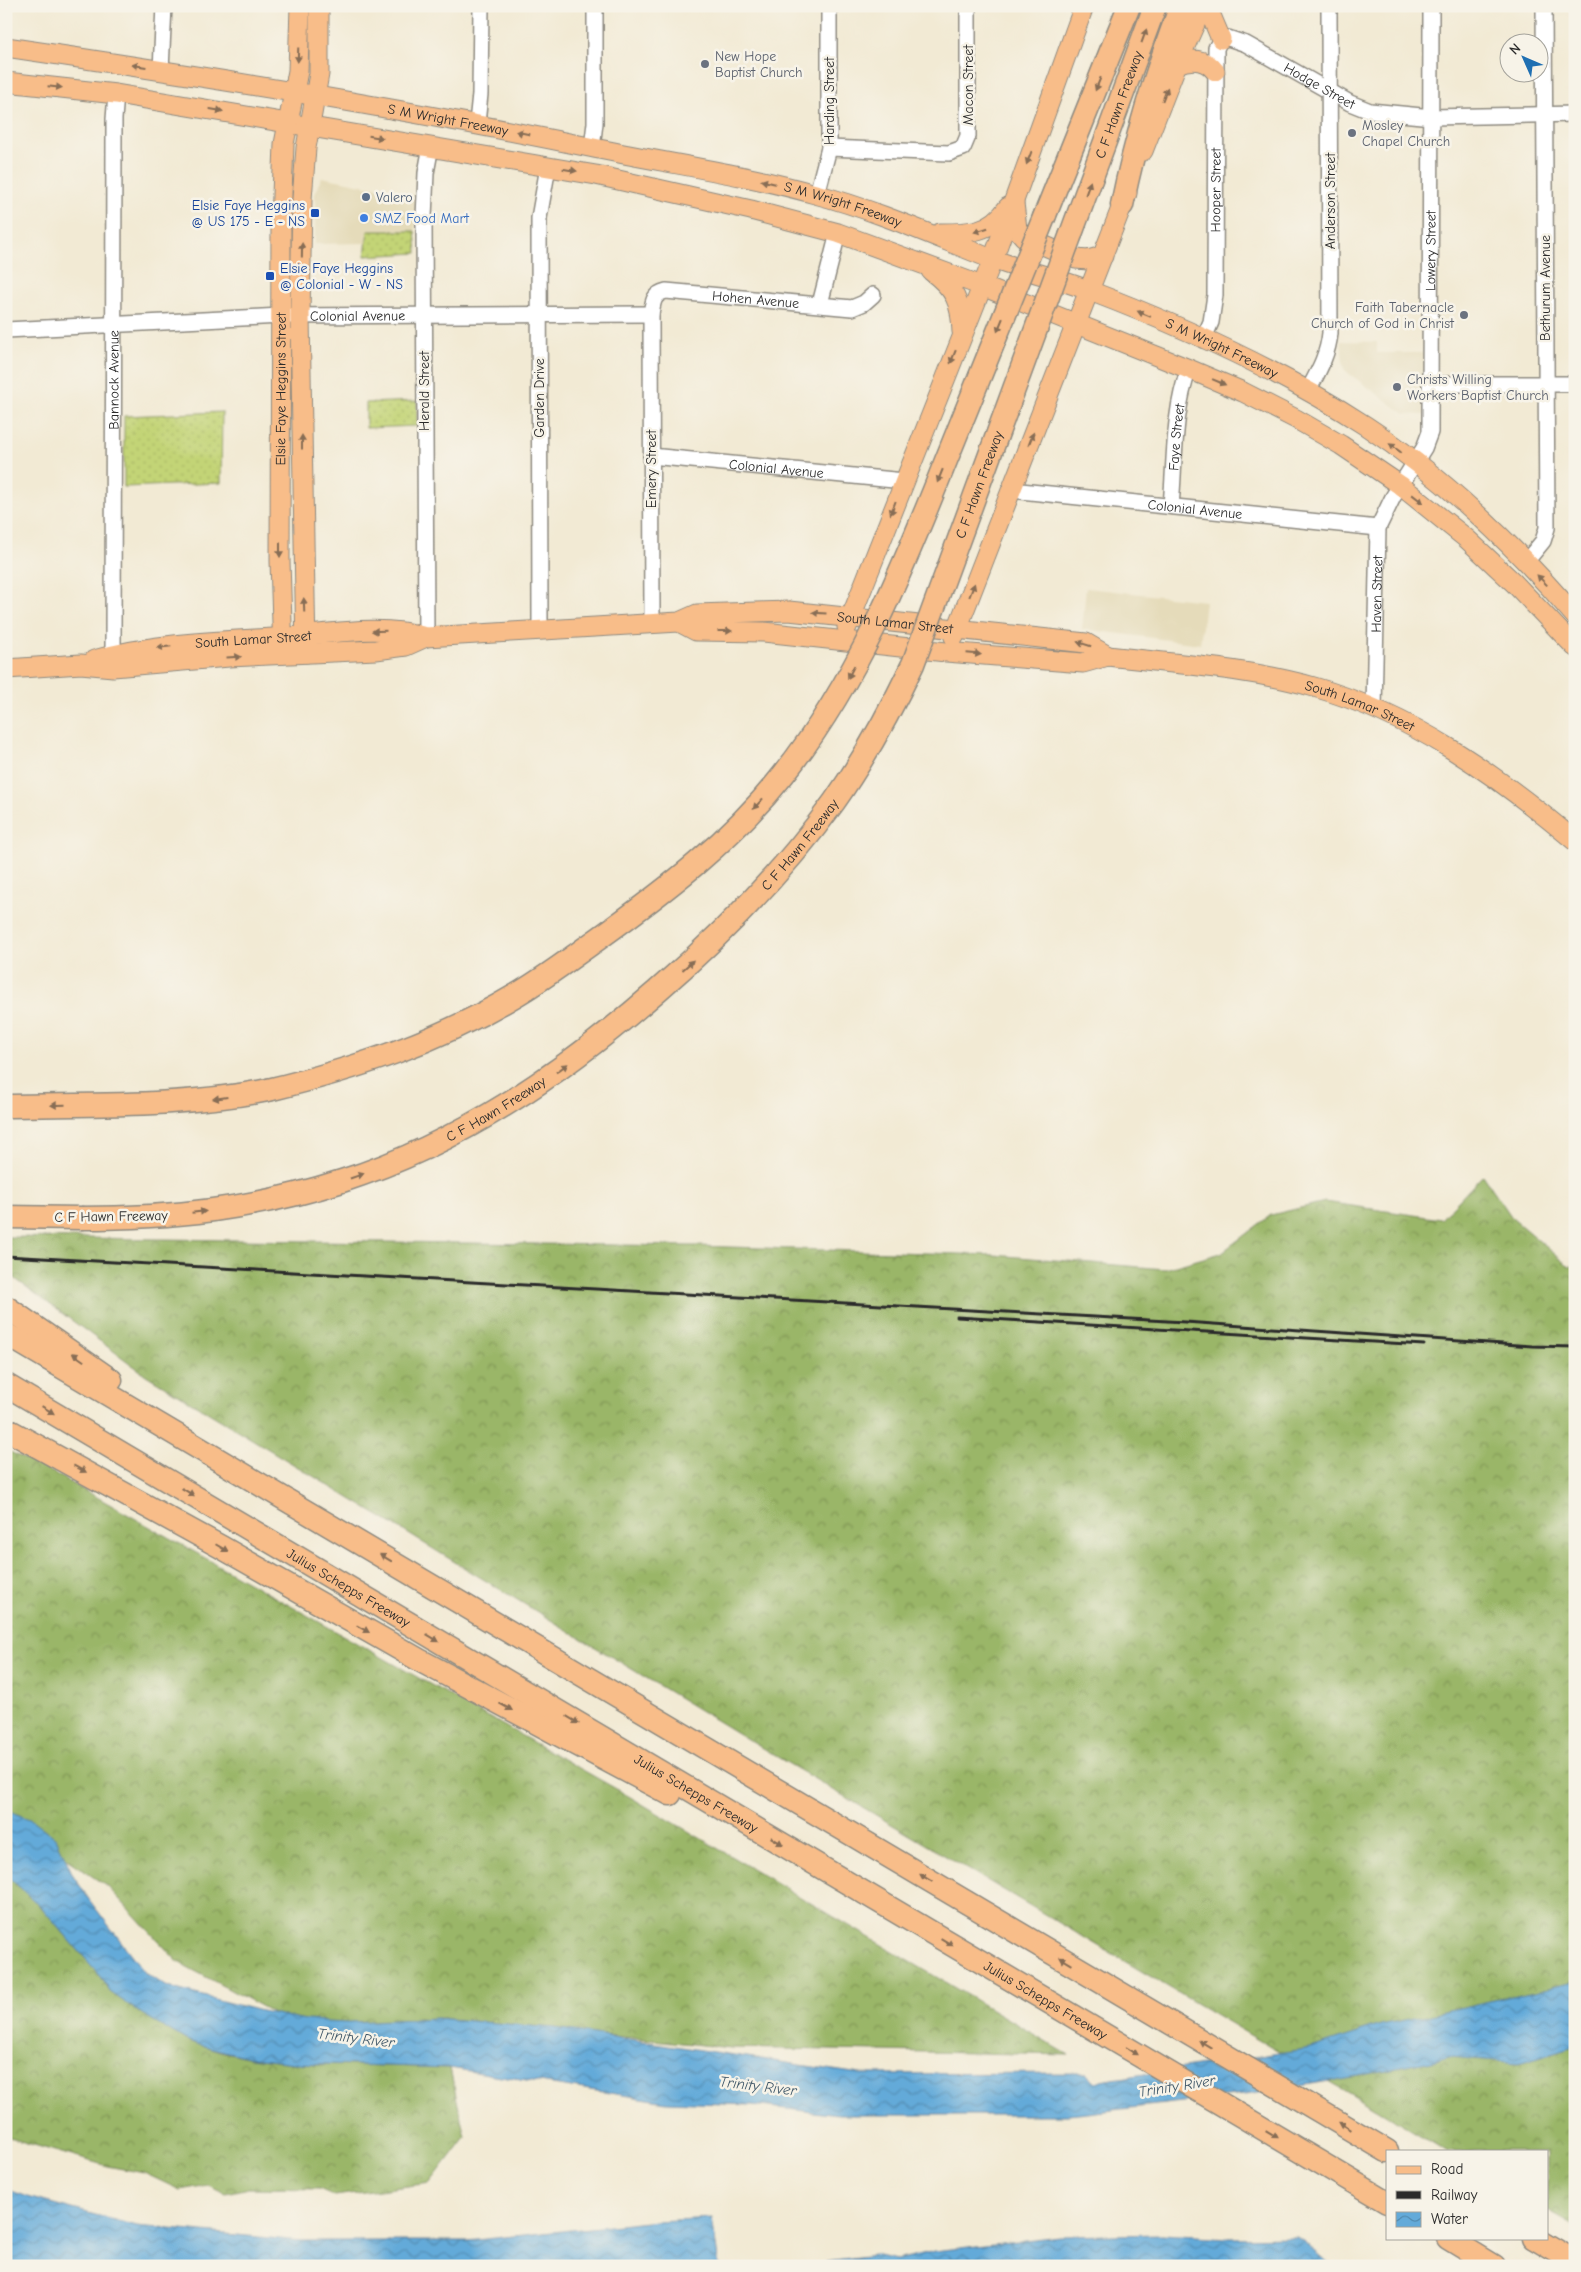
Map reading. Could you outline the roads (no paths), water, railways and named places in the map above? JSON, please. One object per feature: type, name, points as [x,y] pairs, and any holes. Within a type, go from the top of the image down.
[{"type":"highway","name":"C F Hawn Freeway","points":[[6,1106],[174,1103],[233,1097],[350,1069],[400,1052],[446,1032],[518,994],[578,954],[679,879],[734,830],[762,800],[803,748],[840,690],[890,594],[1129,6]]},
{"type":"highway","name":"C F Hawn Freeway","points":[[6,1217],[152,1218],[213,1211],[309,1190],[370,1171],[452,1136],[525,1094],[606,1034],[693,960],[759,894],[816,825],[850,778],[892,708],[913,664],[1155,6]]},
{"type":"highway","points":[[1122,205],[1137,138],[1159,63],[1181,6]]},
{"type":"highway","points":[[6,1307],[246,1476]]},
{"type":"highway","points":[[6,1334],[1386,2150]]},
{"type":"highway","name":"Julius Schepps Freeway","points":[[6,1385],[1386,2201]]},
{"type":"highway","points":[[6,1429],[526,1718],[713,1817],[735,1816]]},
{"type":"highway","points":[[1451,2240],[1494,2266]]},
{"type":"highway","points":[[1537,2240],[1575,2262]]},
{"type":"main road","name":"Elsie Faye Heggins Street","points":[[283,646],[280,479],[284,154],[298,71],[300,6]]},
{"type":"main road","name":"Elsie Faye Heggins Street","points":[[305,644],[300,316],[302,199],[309,126],[319,74],[319,6]]},
{"type":"main road","points":[[842,640],[993,259],[1084,6]]},
{"type":"main road","points":[[948,652],[1177,64],[1203,6]]},
{"type":"main road","name":"S M Wright Freeway","points":[[6,47],[162,70],[478,123],[592,148],[743,176],[818,194],[932,234],[993,259],[1089,290],[1203,340],[1308,391],[1368,428],[1415,462],[1477,516],[1575,616]]},
{"type":"main road","points":[[1177,64],[1187,59],[1196,59],[1207,64],[1215,71]]},
{"type":"main road","name":"S M Wright Freeway","points":[[6,82],[116,94],[596,174],[694,196],[838,233],[920,262],[1189,369],[1243,392],[1296,418],[1341,445],[1400,485],[1467,539],[1514,583],[1575,648]]},
{"type":"main road","points":[[932,234],[967,233],[982,230],[1001,218],[1014,197]]},
{"type":"main road","points":[[1014,197],[1018,229],[1024,238],[1076,259],[1088,260],[1103,256]]},
{"type":"main road","points":[[920,262],[943,280],[958,301],[962,313],[962,335]]},
{"type":"main road","points":[[280,479],[302,479]]},
{"type":"main road","name":"South Lamar Street","points":[[6,669],[113,661],[160,647],[283,646],[305,644],[391,648],[406,646],[426,637],[679,622],[697,614],[760,611],[789,611],[851,616],[1086,643],[1108,656]]},
{"type":"main road","name":"South Lamar Street","points":[[679,622],[696,631],[764,632],[948,652],[1083,663],[1108,656],[1210,668],[1313,686],[1374,708],[1445,744],[1486,771],[1575,842]]},
{"type":"street","points":[[162,70],[164,6]]},
{"type":"street","points":[[478,123],[481,6]]},
{"type":"street","points":[[592,148],[595,123],[595,6]]},
{"type":"street","name":"Harding Street","points":[[818,194],[829,148],[829,6]]},
{"type":"street","name":"Macon Street","points":[[829,148],[949,153],[962,148],[968,136],[968,6]]},
{"type":"street","name":"Anderson Street","points":[[1308,391],[1323,364],[1330,333],[1329,6]]},
{"type":"street","name":"Lowery Street","points":[[1400,485],[1424,448],[1430,432],[1432,384],[1431,6]]},
{"type":"street","name":"Bethurum Avenue","points":[[1525,563],[1543,541],[1547,528],[1544,6]]},
{"type":"street","name":"Hodge Street","points":[[1218,27],[1350,103],[1370,111],[1432,116],[1575,114]]},
{"type":"street","name":"Hooper Street","points":[[1203,340],[1211,322],[1215,295],[1215,71],[1218,27]]},
{"type":"street","name":"Bannock Avenue","points":[[113,661],[114,113],[116,94]]},
{"type":"street","name":"Herald Street","points":[[426,637],[424,217],[426,173],[431,146]]},
{"type":"street","name":"Garden Drive","points":[[540,630],[539,218],[548,167]]},
{"type":"street","points":[[820,304],[838,233]]},
{"type":"street","name":"Hohen Avenue","points":[[651,314],[653,300],[658,293],[666,290],[852,308],[864,304],[874,295]]},
{"type":"street","name":"Colonial Avenue","points":[[6,330],[281,316],[424,317],[651,314]]},
{"type":"street","name":"Emery Street","points":[[651,314],[652,623]]},
{"type":"street","name":"Faye Street","points":[[1171,506],[1179,411],[1189,369]]},
{"type":"street","points":[[1432,384],[1575,384]]},
{"type":"street","name":"Colonial Avenue","points":[[650,456],[904,481]]},
{"type":"street","name":"Haven Street","points":[[1374,708],[1378,528],[1400,485]]},
{"type":"street","name":"Colonial Avenue","points":[[1011,490],[1378,528]]},
{"type":"water","name":"Trinity River","points":[[9,1811],[32,1820],[56,1838],[73,1875],[90,1901],[146,1974],[168,1987],[261,2011],[306,2020],[349,2022],[437,2018],[555,2028],[860,2074],[1087,2073],[1094,2082],[1311,2048],[1381,2025],[1575,1982],[1575,2046],[1519,2063],[1450,2057],[1353,2077],[1252,2094],[1069,2115],[839,2115],[752,2105],[667,2102],[450,2068],[294,2063],[251,2058],[186,2040],[142,2014],[110,1992],[102,1978],[43,1909],[6,1875],[6,1812]]},
{"type":"water","points":[[6,2189],[31,2198],[137,2226],[303,2241],[467,2241],[657,2221],[712,2218],[719,2266],[6,2266]]},
{"type":"water","points":[[1162,2234],[1229,2238],[1298,2237],[1333,2266],[823,2266],[826,2261],[874,2255],[896,2260],[935,2251],[1059,2236]]},
{"type":"railway","points":[[6,1256],[1185,1322],[1532,1346],[1575,1347]]},
{"type":"railway","points":[[957,1317],[1424,1345]]},
{"type":"place","name":"New Hope Baptist Church","points":[[705,64]]},
{"type":"place","name":"Mosley Chapel Church","points":[[1352,133]]},
{"type":"place","name":"Valero","points":[[366,197]]},
{"type":"place","name":"Elsie Faye Heggins @ US 175 - E - NS","points":[[315,213]]},
{"type":"place","name":"SMZ Food Mart","points":[[364,218]]},
{"type":"place","name":"Elsie Faye Heggins @ Colonial - W - NS","points":[[270,276]]},
{"type":"place","name":"Faith Tabernacle Church of God in Christ","points":[[1464,315]]},
{"type":"place","name":"Christs Willing Workers Baptist Church","points":[[1397,387]]}]
